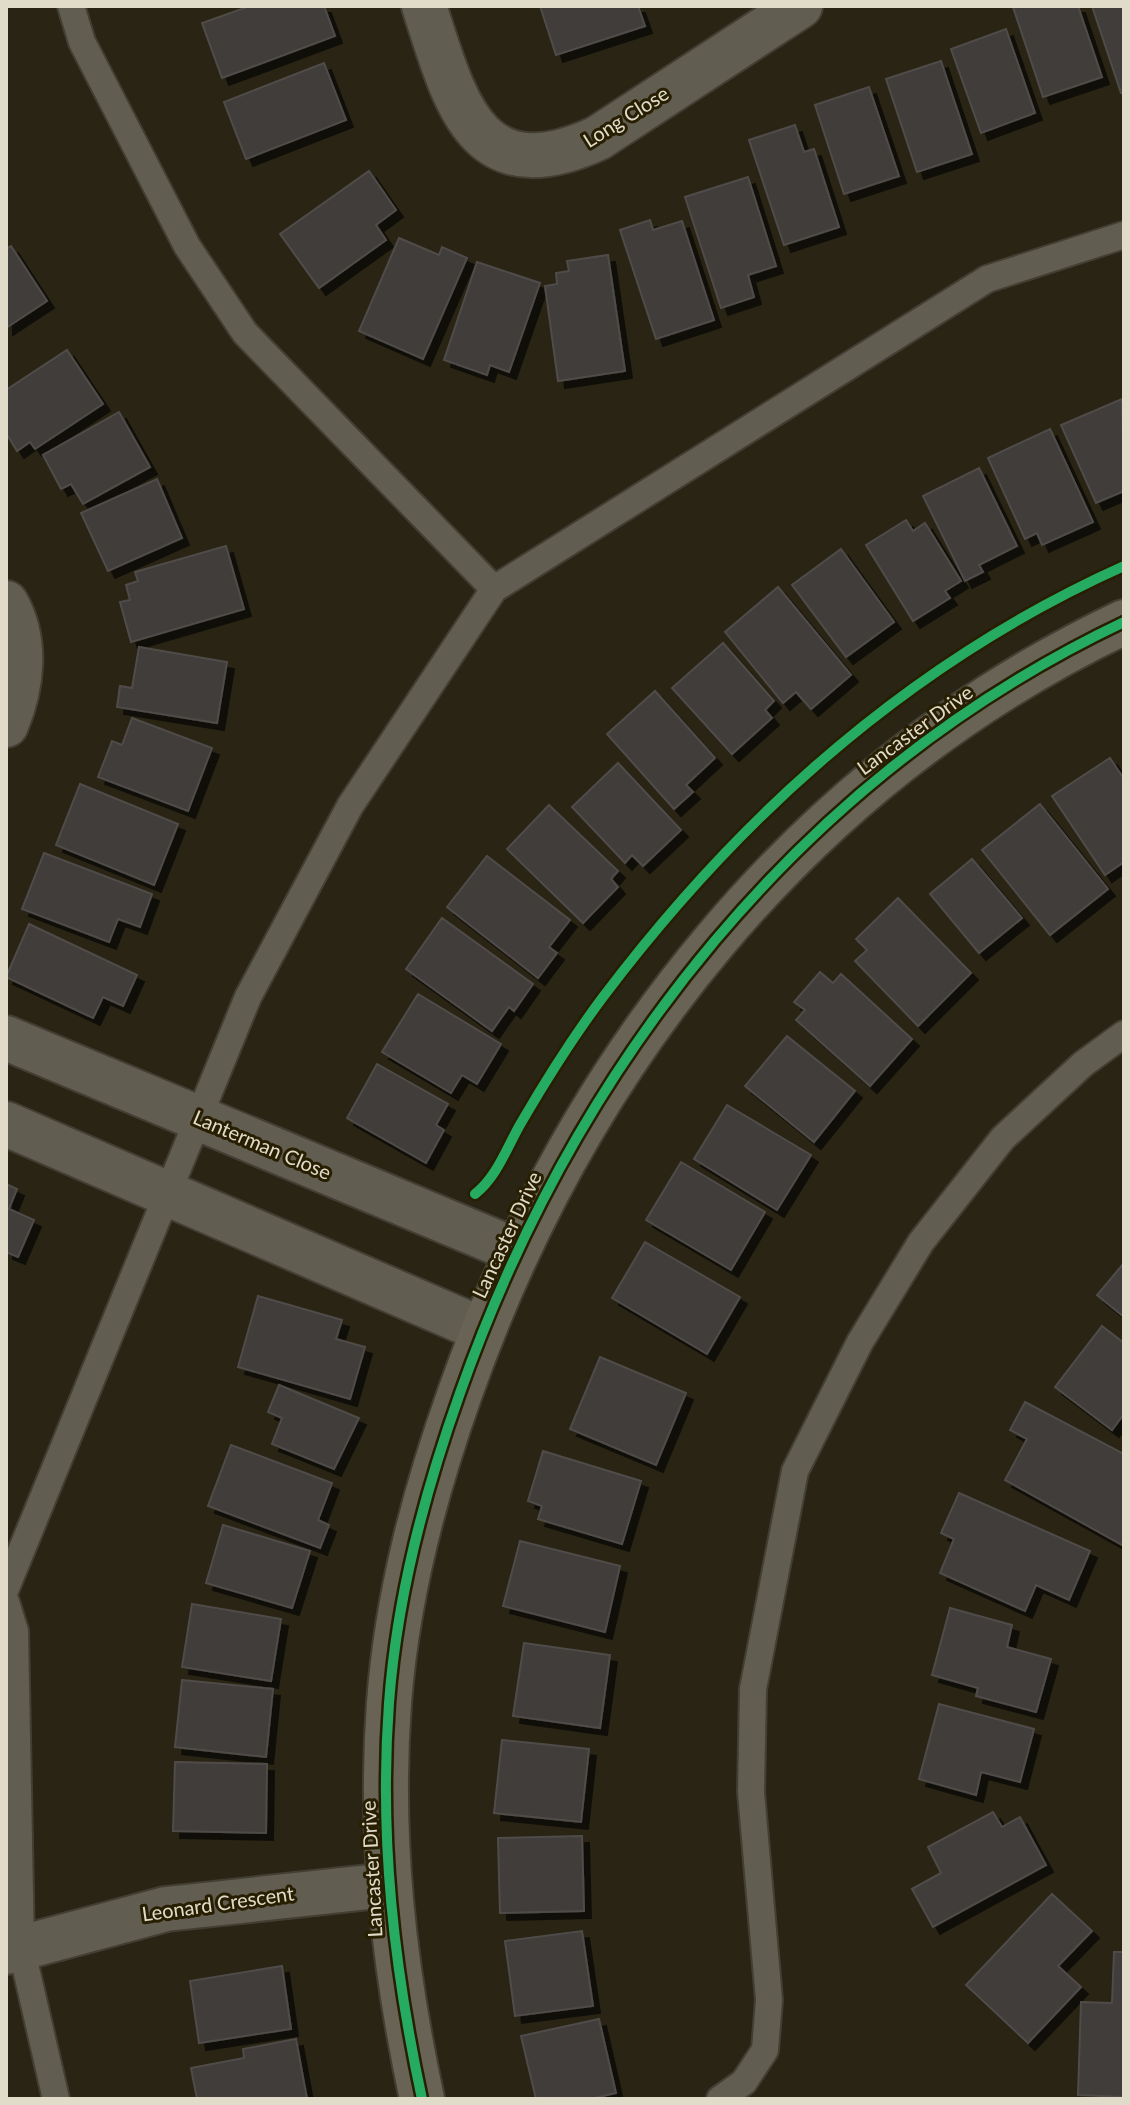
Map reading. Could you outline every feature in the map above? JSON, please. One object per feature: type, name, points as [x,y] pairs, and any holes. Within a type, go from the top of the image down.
[{"type":"street","name":"Long Close","points":[[424,6],[449,83],[462,111],[478,133],[500,149],[526,157],[566,153],[598,138],[791,8]]},
{"type":"street","points":[[6,603],[18,640],[21,673],[6,725]]},
{"type":"street","name":"Lancaster Drive","points":[[422,2099],[397,1968],[388,1885],[385,1775],[397,1628],[427,1488],[483,1330],[517,1251],[554,1176],[663,1001],[754,894],[844,807],[906,754],[1019,678],[1124,622]]},
{"type":"street","name":"Lanterman Close","points":[[6,1038],[517,1251]]},
{"type":"street","points":[[6,1124],[483,1330]]},
{"type":"street","name":"Leonard Crescent","points":[[13,1949],[123,1917],[180,1906],[388,1885]]},
{"type":"lane","points":[[71,6],[82,42],[187,246],[245,333],[494,589]]},
{"type":"lane","points":[[6,1588],[248,997],[350,806],[494,589],[987,279],[1124,235]]},
{"type":"lane","points":[[720,2099],[744,2082],[765,2050],[769,2000],[751,1792],[753,1689],[795,1471],[860,1342],[921,1242],[1003,1138],[1083,1064],[1124,1034]]},
{"type":"lane","points":[[6,1602],[15,1631],[13,1949],[56,2099]]},
{"type":"building","points":[[250,6],[324,6],[335,36],[222,78],[202,23]]},
{"type":"building","points":[[540,6],[638,6],[645,26],[556,55]]},
{"type":"building","points":[[1078,6],[1102,77],[1043,97],[1013,7]]},
{"type":"building","points":[[1092,6],[1124,6],[1124,93],[1121,93]]},
{"type":"building","points":[[1006,29],[1035,113],[981,133],[951,49]]},
{"type":"building","points":[[941,61],[972,154],[917,172],[886,79]]},
{"type":"building","points":[[324,63],[346,120],[246,159],[224,102]]},
{"type":"building","points":[[869,87],[899,176],[844,194],[815,105]]},
{"type":"building","points":[[795,125],[804,152],[814,149],[839,227],[784,245],[749,140]]},
{"type":"building","points":[[369,171],[396,210],[376,225],[386,240],[319,288],[280,234]]},
{"type":"building","points":[[748,177],[776,266],[748,275],[754,297],[721,308],[685,197]]},
{"type":"building","points":[[650,220],[653,230],[682,221],[714,320],[656,339],[620,230]]},
{"type":"building","points":[[399,238],[439,255],[442,247],[467,258],[423,359],[359,331]]},
{"type":"building","points":[[11,246],[47,301],[6,328],[6,249]]},
{"type":"building","points":[[608,255],[625,371],[558,381],[545,286],[557,284],[556,273],[569,271],[567,261]]},
{"type":"building","points":[[477,262],[540,283],[509,372],[490,365],[487,375],[444,360]]},
{"type":"building","points":[[67,350],[103,404],[35,449],[30,442],[17,451],[6,433],[6,390]]},
{"type":"building","points":[[1122,399],[1124,491],[1096,503],[1061,425]]},
{"type":"building","points":[[119,412],[150,467],[83,504],[71,484],[61,489],[43,455]]},
{"type":"building","points":[[1050,429],[1093,522],[1042,545],[1037,533],[1025,539],[988,458]]},
{"type":"building","points":[[979,468],[1017,546],[979,565],[983,572],[965,581],[923,496]]},
{"type":"building","points":[[157,479],[182,538],[108,571],[81,513]]},
{"type":"building","points":[[906,520],[913,531],[925,523],[961,581],[945,591],[950,598],[913,621],[866,545]]},
{"type":"building","points":[[226,546],[244,609],[131,642],[120,602],[130,600],[126,585],[138,581],[135,572]]},
{"type":"building","points":[[841,549],[894,622],[846,657],[792,585]]},
{"type":"building","points":[[778,587],[851,675],[811,709],[796,692],[783,703],[725,632]]},
{"type":"building","points":[[723,643],[774,701],[765,710],[772,718],[732,754],[672,688]]},
{"type":"building","points":[[139,647],[227,662],[217,723],[117,707],[120,686],[132,688]]},
{"type":"building","points":[[655,691],[715,758],[686,785],[693,792],[674,809],[607,734]]},
{"type":"building","points":[[132,718],[212,748],[188,811],[98,777],[112,741],[122,745]]},
{"type":"building","points":[[1110,758],[1124,779],[1124,862],[1105,875],[1052,796]]},
{"type":"building","points":[[618,763],[681,830],[643,866],[632,855],[625,863],[572,807]]},
{"type":"building","points":[[80,784],[178,824],[154,885],[56,845]]},
{"type":"building","points":[[1040,804],[1108,889],[1050,935],[982,850]]},
{"type":"building","points":[[549,805],[618,871],[611,879],[618,887],[583,923],[507,849]]},
{"type":"building","points":[[44,853],[152,894],[140,927],[118,919],[109,942],[22,909]]},
{"type":"building","points":[[487,856],[570,920],[549,947],[557,953],[538,978],[447,907]]},
{"type":"building","points":[[972,859],[1022,918],[979,953],[930,894]]},
{"type":"building","points":[[898,898],[971,973],[918,1026],[855,961],[867,950],[856,939]]},
{"type":"building","points":[[442,918],[533,984],[514,1011],[509,1007],[492,1031],[406,969]]},
{"type":"building","points":[[29,924],[137,975],[123,1006],[103,997],[93,1018],[6,977]]},
{"type":"building","points":[[820,972],[833,983],[841,974],[912,1039],[870,1086],[796,1020],[805,1010],[794,1002]]},
{"type":"building","points":[[418,994],[501,1044],[477,1084],[462,1075],[451,1093],[382,1052]]},
{"type":"building","points":[[787,1036],[855,1091],[814,1142],[745,1086]]},
{"type":"building","points":[[377,1064],[448,1104],[436,1125],[444,1130],[426,1163],[347,1118]]},
{"type":"building","points":[[727,1105],[811,1155],[777,1210],[694,1159]]},
{"type":"building","points":[[681,1162],[765,1212],[731,1270],[646,1220]]},
{"type":"building","points":[[6,1184],[17,1189],[9,1209],[34,1220],[18,1257],[6,1252]]},
{"type":"building","points":[[645,1242],[740,1297],[707,1354],[612,1298]]},
{"type":"building","points":[[1124,1263],[1124,1317],[1097,1295]]},
{"type":"building","points":[[258,1296],[342,1320],[336,1339],[365,1347],[350,1399],[238,1367]]},
{"type":"building","points":[[1102,1326],[1124,1343],[1124,1414],[1112,1430],[1055,1387]]},
{"type":"building","points":[[600,1357],[686,1393],[656,1465],[570,1429]]},
{"type":"building","points":[[279,1385],[359,1418],[334,1469],[272,1444],[282,1418],[268,1412]]},
{"type":"building","points":[[1025,1402],[1124,1454],[1124,1546],[1005,1480],[1027,1439],[1010,1430]]},
{"type":"building","points":[[231,1445],[332,1483],[318,1520],[329,1525],[320,1548],[208,1506]]},
{"type":"building","points":[[543,1451],[641,1481],[622,1544],[538,1519],[542,1506],[528,1501]]},
{"type":"building","points":[[959,1493],[1090,1551],[1069,1600],[1036,1585],[1025,1611],[940,1573],[954,1539],[941,1533]]},
{"type":"building","points":[[223,1525],[310,1551],[292,1608],[206,1583]]},
{"type":"building","points":[[520,1541],[620,1566],[605,1632],[503,1606]]},
{"type":"building","points":[[192,1604],[281,1619],[271,1681],[182,1667]]},
{"type":"building","points":[[950,1608],[1012,1625],[1007,1647],[1051,1659],[1036,1712],[976,1696],[978,1688],[932,1675]]},
{"type":"building","points":[[524,1643],[610,1655],[600,1728],[513,1716]]},
{"type":"building","points":[[182,1680],[273,1689],[266,1757],[175,1747]]},
{"type":"building","points":[[939,1704],[1034,1729],[1020,1782],[981,1772],[976,1795],[919,1779]]},
{"type":"building","points":[[502,1740],[589,1749],[581,1822],[494,1813]]},
{"type":"building","points":[[175,1762],[267,1764],[266,1833],[173,1831]]},
{"type":"building","points":[[993,1812],[1002,1827],[1020,1817],[1046,1865],[933,1927],[912,1889],[941,1873],[928,1847]]},
{"type":"building","points":[[582,1836],[584,1911],[500,1913],[498,1838]]},
{"type":"building","points":[[1052,1894],[1092,1931],[1058,1966],[1081,1987],[1028,2043],[966,1985]]},
{"type":"building","points":[[582,1931],[593,2006],[515,2016],[505,1941]]},
{"type":"building","points":[[1114,1952],[1124,1952],[1124,2097],[1078,2095],[1081,2002],[1112,2003]]},
{"type":"building","points":[[282,1966],[291,2029],[199,2043],[190,1981]]},
{"type":"building","points":[[599,2019],[616,2093],[590,2099],[536,2099],[521,2036]]},
{"type":"building","points":[[296,2039],[307,2099],[197,2099],[191,2068],[244,2058],[243,2049]]},
{"type":"cycle path","points":[[475,1194],[496,1170],[550,1075],[603,997],[713,865],[773,805],[836,748],[903,696],[973,648],[1046,604],[1124,566]]},
{"type":"cycle path","points":[[422,2099],[404,2001],[391,1902],[386,1753],[393,1663],[405,1585],[435,1469],[460,1393],[509,1271],[568,1154],[637,1043],[715,940],[803,846],[901,760],[1008,685],[1124,622]]}]
